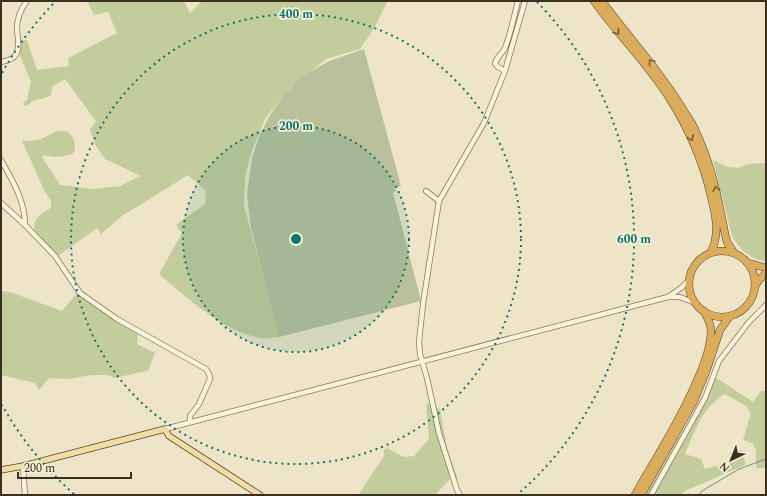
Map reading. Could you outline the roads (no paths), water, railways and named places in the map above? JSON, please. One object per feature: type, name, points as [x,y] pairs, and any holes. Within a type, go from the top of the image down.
[{"type":"highway","points":[[594,1],[670,98],[691,137],[708,182],[715,212],[717,234],[716,241],[711,252]]},
{"type":"highway","points":[[602,1],[656,68],[696,131],[708,159],[715,182],[725,234],[734,253]]},
{"type":"highway","points":[[755,286],[752,270],[748,263],[742,257],[726,251],[711,252],[702,257],[691,271],[689,280],[690,292],[695,303],[704,311],[716,316],[730,316],[739,312],[747,305],[755,286],[766,273]]},
{"type":"highway","points":[[748,263],[766,268]]},
{"type":"highway","points":[[635,495],[683,410],[701,370],[707,353],[711,330],[709,320],[704,311]]},
{"type":"highway","points":[[641,495],[694,402],[707,370],[720,330],[730,316]]},
{"type":"main road","points":[[1,470],[23,466],[165,429],[169,436],[260,495]]},
{"type":"street","points":[[1,62],[10,60],[16,56],[18,49],[17,26],[19,14],[27,1]]},
{"type":"street","points":[[505,70],[495,64],[496,57],[503,51],[507,43],[518,1]]},
{"type":"street","points":[[460,495],[457,490],[439,433],[420,354],[419,342],[423,304],[439,201],[484,123],[505,70],[525,1]]},
{"type":"street","points":[[1,160],[20,193],[25,216],[25,225]]},
{"type":"street","points":[[426,191],[439,201]]},
{"type":"street","points":[[1,203],[55,256],[80,293],[117,319],[206,369],[210,379],[200,404],[190,416],[190,422]]},
{"type":"street","points":[[668,297],[689,280]]},
{"type":"street","points":[[165,429],[668,297],[680,297],[695,303]]},
{"type":"street","points":[[651,495],[705,398],[719,361],[749,322],[766,305]]},
{"type":"street","points":[[23,466],[25,495]]},
{"type":"waterway","points":[[699,495],[702,491],[739,469],[766,459]]}]
